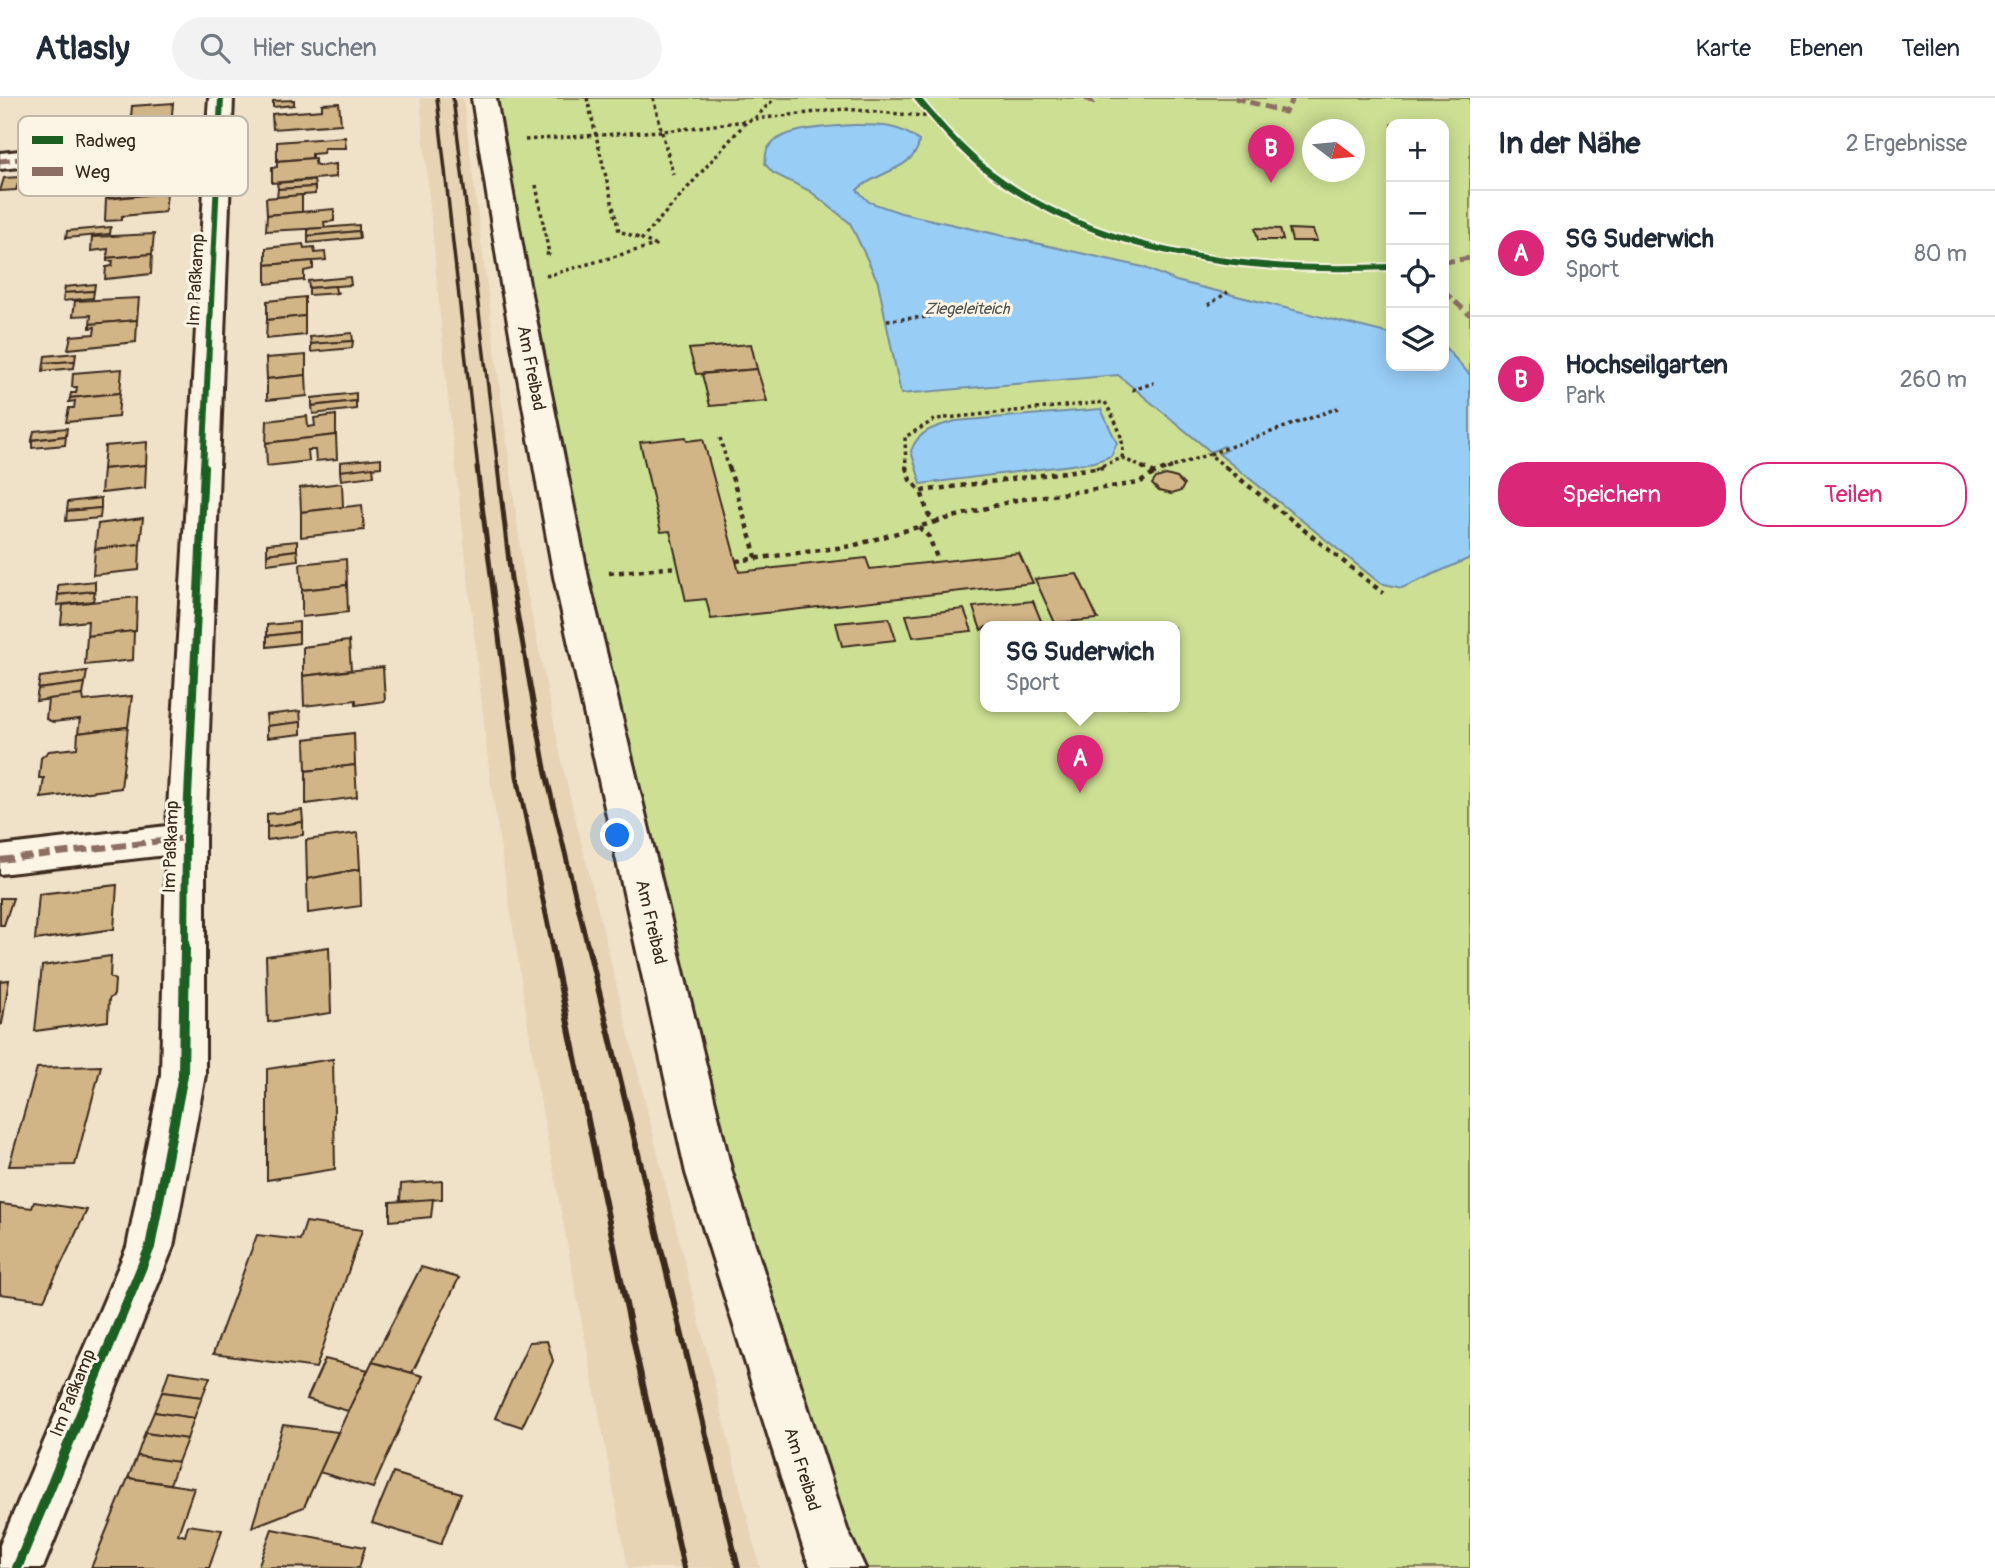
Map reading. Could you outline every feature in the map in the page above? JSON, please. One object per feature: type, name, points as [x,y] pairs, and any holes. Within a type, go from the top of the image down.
[{"type":"street","name":"Im Paßkamp","points":[[220,116],[221,98]]},
{"type":"street","name":"Am Freibad","points":[[484,98],[515,284],[571,577],[709,1173],[824,1539],[839,1568]]},
{"type":"street","points":[[0,161],[18,159]]},
{"type":"street","name":"Im Paßkamp","points":[[17,1568],[150,1247],[183,1075],[186,838],[215,196]]},
{"type":"street","points":[[0,860],[186,838]]},
{"type":"path","points":[[515,284],[655,245],[619,231],[587,98]]},
{"type":"path","points":[[653,98],[673,174]]},
{"type":"path","points":[[754,120],[775,98]]},
{"type":"path","points":[[492,142],[663,131],[844,109],[934,117]]},
{"type":"path","points":[[642,239],[747,121]]},
{"type":"path","points":[[1208,305],[1228,292]]},
{"type":"path","points":[[887,320],[930,317]]},
{"type":"path","points":[[1132,390],[1154,383]]},
{"type":"path","points":[[921,491],[1101,468],[1122,458],[1124,451],[1121,439],[1105,402],[936,419],[920,426],[905,437],[904,464],[910,483],[921,491],[928,514],[935,522]]},
{"type":"path","points":[[736,561],[852,546],[1016,500],[1139,483],[1155,473],[1338,408]]},
{"type":"path","points":[[720,438],[757,560]]},
{"type":"path","points":[[1209,454],[1383,593]]},
{"type":"path","points":[[1122,458],[1155,473]]},
{"type":"path","points":[[919,526],[929,537],[937,558]]},
{"type":"path","points":[[571,577],[678,567]]},
{"type":"shaded area","points":[[420,98],[463,98],[524,577],[564,772],[760,1568],[628,1568],[537,1083],[490,778],[446,379]]},
{"type":"green space","points":[[496,98],[1470,98],[1470,1568],[829,1568],[586,567],[536,307],[527,283],[527,262]]},
{"type":"water","name":"Ziegeleiteich","points":[[853,125],[896,128],[919,141],[911,158],[857,190],[869,202],[901,213],[1143,267],[1176,281],[1386,333],[1386,371],[1449,371],[1449,351],[1470,375],[1470,558],[1402,588],[1380,583],[1219,454],[1227,450],[1224,446],[1211,452],[1118,375],[901,394],[878,282],[850,223],[810,191],[773,173],[765,164],[768,148],[774,141],[795,132]]},
{"type":"water","points":[[1101,409],[1117,443],[1111,456],[1095,462],[921,484],[911,451],[918,438],[935,427],[956,421]]},
{"type":"building","points":[[294,100],[294,105],[273,107],[273,101]]},
{"type":"building","points":[[173,103],[172,116],[131,116],[132,106]]},
{"type":"building","points":[[339,103],[341,124],[273,129],[272,114],[322,110],[322,104]]},
{"type":"building","points":[[345,137],[346,148],[324,148],[323,153],[312,154],[312,158],[277,161],[277,142]]},
{"type":"building","points":[[315,158],[315,164],[320,166],[336,164],[336,177],[272,183],[272,168],[277,167],[277,161]]},
{"type":"building","points":[[18,177],[16,190],[0,191],[4,178]]},
{"type":"building","points":[[314,180],[315,187],[278,189],[277,183]]},
{"type":"building","points":[[315,187],[315,194],[277,197],[278,189]]},
{"type":"building","points":[[302,195],[302,212],[267,215],[266,198]]},
{"type":"building","points":[[167,196],[165,212],[122,216],[122,220],[105,221],[106,199]]},
{"type":"building","points":[[334,209],[334,221],[324,222],[325,228],[266,231],[267,215]]},
{"type":"building","points":[[359,225],[359,231],[308,236],[308,229]]},
{"type":"building","points":[[111,227],[110,234],[66,238],[67,231]]},
{"type":"building","points":[[1255,228],[1280,229],[1283,240],[1258,240]]},
{"type":"building","points":[[1289,229],[1313,230],[1317,241],[1292,241]]},
{"type":"building","points":[[359,231],[360,238],[308,243],[308,236]]},
{"type":"building","points":[[154,234],[152,254],[107,258],[108,249],[91,251],[92,237]]},
{"type":"building","points":[[303,244],[304,248],[314,247],[315,253],[325,252],[326,260],[266,265],[266,248]]},
{"type":"building","points":[[152,254],[151,274],[105,279],[106,267],[112,266],[113,261],[107,261],[107,258]]},
{"type":"building","points":[[313,261],[313,269],[304,271],[304,280],[266,284],[266,265]]},
{"type":"building","points":[[350,277],[351,285],[309,288],[308,281]]},
{"type":"building","points":[[95,284],[94,291],[64,293],[65,287]]},
{"type":"building","points":[[335,286],[336,292],[339,293],[309,295],[309,288]]},
{"type":"building","points":[[94,291],[93,298],[63,301],[64,293]]},
{"type":"building","points":[[305,297],[305,316],[267,320],[267,301]]},
{"type":"building","points":[[139,298],[137,320],[90,324],[91,315],[73,316],[75,301]]},
{"type":"building","points":[[305,316],[305,335],[266,339],[267,320]]},
{"type":"building","points":[[137,320],[136,342],[68,349],[71,336],[94,334],[95,327],[90,328],[90,324]]},
{"type":"building","points":[[352,333],[353,341],[311,344],[310,337]]},
{"type":"building","points":[[353,341],[352,348],[311,352],[311,344]]},
{"type":"building","points":[[751,344],[757,369],[696,374],[689,349]]},
{"type":"building","points":[[76,353],[75,361],[44,363],[45,356]]},
{"type":"building","points":[[306,355],[306,375],[267,379],[266,358]]},
{"type":"building","points":[[75,361],[74,368],[43,371],[44,363]]},
{"type":"building","points":[[122,369],[120,393],[70,398],[71,393],[76,393],[77,387],[72,387],[73,373]]},
{"type":"building","points":[[757,369],[767,401],[710,406],[702,374]]},
{"type":"building","points":[[306,375],[307,396],[267,400],[267,379]]},
{"type":"building","points":[[120,393],[118,417],[66,422],[69,408],[74,408],[75,401],[69,402],[70,398]]},
{"type":"building","points":[[356,393],[356,401],[312,406],[312,398]]},
{"type":"building","points":[[356,401],[356,409],[313,414],[312,406]]},
{"type":"building","points":[[336,415],[336,435],[266,443],[267,421],[307,416],[308,427],[315,426],[314,418]]},
{"type":"building","points":[[67,428],[66,436],[32,440],[34,431]]},
{"type":"building","points":[[336,435],[337,459],[316,461],[315,450],[308,450],[309,461],[267,466],[266,443]]},
{"type":"building","points":[[66,436],[65,445],[32,448],[32,440]]},
{"type":"building","points":[[686,437],[687,441],[703,439],[739,572],[866,558],[870,569],[1019,553],[1033,583],[711,619],[706,599],[686,601],[670,531],[661,532],[640,442]]},
{"type":"building","points":[[147,442],[146,465],[103,469],[105,446]]},
{"type":"building","points":[[381,458],[381,467],[340,471],[340,462]]},
{"type":"building","points":[[146,465],[145,488],[101,493],[103,469]]},
{"type":"building","points":[[373,467],[374,476],[341,480],[340,471]]},
{"type":"building","points":[[1166,475],[1177,478],[1184,485],[1181,491],[1171,494],[1159,491],[1152,484],[1156,478]]},
{"type":"building","points":[[342,483],[343,507],[301,512],[300,488]]},
{"type":"building","points":[[101,498],[101,508],[67,511],[68,502]]},
{"type":"building","points":[[362,505],[364,530],[301,537],[301,512]]},
{"type":"building","points":[[101,508],[100,518],[66,521],[67,511]]},
{"type":"building","points":[[143,518],[140,544],[95,549],[98,524]]},
{"type":"building","points":[[297,541],[297,550],[267,554],[267,544]]},
{"type":"building","points":[[140,544],[139,570],[93,575],[95,549]]},
{"type":"building","points":[[297,550],[298,560],[267,564],[267,554]]},
{"type":"building","points":[[346,559],[347,585],[302,590],[300,564]]},
{"type":"building","points":[[1077,574],[1098,619],[1054,621],[1035,579]]},
{"type":"building","points":[[95,581],[95,591],[58,595],[58,585]]},
{"type":"building","points":[[347,585],[348,612],[302,617],[302,590]]},
{"type":"building","points":[[95,591],[93,601],[57,605],[58,595]]},
{"type":"building","points":[[137,597],[136,631],[87,636],[88,621],[61,624],[63,605]]},
{"type":"building","points":[[1033,601],[1041,621],[980,621],[980,627],[973,607]]},
{"type":"building","points":[[964,609],[972,631],[913,637],[906,615]]},
{"type":"building","points":[[889,618],[896,640],[842,646],[836,623]]},
{"type":"building","points":[[299,622],[299,632],[267,636],[267,625]]},
{"type":"building","points":[[134,631],[133,660],[85,665],[87,636]]},
{"type":"building","points":[[299,632],[299,643],[267,647],[267,636]]},
{"type":"building","points":[[349,641],[351,670],[303,676],[303,647]]},
{"type":"building","points":[[383,667],[385,701],[356,705],[356,700],[304,706],[303,676]]},
{"type":"building","points":[[87,671],[85,683],[38,689],[40,677]]},
{"type":"building","points":[[85,683],[83,695],[36,701],[38,689]]},
{"type":"building","points":[[83,695],[84,701],[132,696],[128,727],[78,733],[80,719],[53,722],[46,719],[48,699]]},
{"type":"building","points":[[300,711],[301,722],[267,726],[266,715]]},
{"type":"building","points":[[301,722],[301,734],[267,738],[267,726]]},
{"type":"building","points":[[128,727],[121,788],[41,798],[44,778],[39,778],[41,758],[49,751],[77,748],[78,733]]},
{"type":"building","points":[[354,733],[355,765],[306,771],[305,739]]},
{"type":"building","points":[[355,765],[357,797],[306,804],[306,771]]},
{"type":"building","points":[[302,810],[303,822],[267,827],[267,814]]},
{"type":"building","points":[[303,822],[303,835],[267,840],[267,827]]},
{"type":"building","points":[[358,833],[360,869],[307,879],[306,840]]},
{"type":"building","points":[[360,869],[361,906],[308,913],[307,879]]},
{"type":"building","points":[[117,885],[114,929],[35,940],[39,894]]},
{"type":"building","points":[[0,898],[13,898],[4,925],[0,925]]},
{"type":"building","points":[[329,947],[331,1013],[268,1022],[266,956]]},
{"type":"building","points":[[111,956],[110,977],[115,980],[114,995],[109,999],[108,1021],[35,1031],[42,966]]},
{"type":"building","points":[[9,980],[2,1024],[0,1025],[0,981]]},
{"type":"building","points":[[333,1059],[335,1169],[267,1180],[267,1069]]},
{"type":"building","points":[[101,1066],[75,1165],[9,1166],[37,1068]]},
{"type":"building","points":[[442,1181],[442,1199],[400,1202],[401,1184]]},
{"type":"building","points":[[433,1199],[431,1217],[390,1221],[390,1202]]},
{"type":"building","points":[[34,1202],[87,1210],[44,1300],[0,1294],[0,1204],[32,1208]]},
{"type":"building","points":[[306,1222],[362,1230],[316,1368],[213,1354],[257,1235],[300,1240]]},
{"type":"building","points":[[421,1267],[459,1278],[412,1373],[372,1362]]},
{"type":"building","points":[[547,1341],[553,1361],[522,1427],[495,1418],[529,1342]]},
{"type":"building","points":[[325,1359],[368,1370],[348,1411],[307,1399]]},
{"type":"building","points":[[372,1362],[423,1376],[373,1488],[319,1472]]},
{"type":"building","points":[[169,1371],[210,1377],[202,1397],[162,1392]]},
{"type":"building","points":[[162,1392],[202,1397],[194,1418],[154,1412]]},
{"type":"building","points":[[154,1412],[194,1418],[187,1439],[145,1433]]},
{"type":"building","points":[[283,1425],[338,1432],[304,1507],[252,1527]]},
{"type":"building","points":[[145,1433],[187,1439],[178,1462],[137,1456]]},
{"type":"building","points":[[137,1456],[178,1462],[170,1484],[128,1478]]},
{"type":"building","points":[[393,1473],[461,1493],[441,1544],[372,1523]]},
{"type":"building","points":[[128,1478],[194,1488],[178,1534],[185,1536],[188,1525],[222,1530],[209,1568],[91,1568]]},
{"type":"building","points":[[272,1529],[365,1547],[359,1568],[258,1567]]},
{"type":"railway","points":[[437,98],[478,469]]},
{"type":"railway","points":[[453,98],[498,469]]},
{"type":"railway","points":[[477,467],[517,776],[553,948]]},
{"type":"railway","points":[[498,467],[511,579],[546,774],[588,948]]},
{"type":"railway","points":[[552,946],[639,1367],[684,1568]]},
{"type":"railway","points":[[588,946],[738,1568]]},
{"type":"marked path","points":[[1085,98],[1093,102],[1098,98]]},
{"type":"marked path","points":[[1235,98],[1285,112],[1293,98]]},
{"type":"marked path","points":[[0,161],[18,159]]},
{"type":"marked path","points":[[1449,261],[1470,258]]},
{"type":"marked path","points":[[1449,296],[1470,315]]},
{"type":"marked path","points":[[0,860],[186,838]]},
{"type":"cycle path","points":[[220,116],[221,98]]},
{"type":"cycle path","points":[[917,98],[946,131],[989,172],[1059,213],[1124,238],[1192,256],[1274,268],[1386,267]]},
{"type":"cycle path","points":[[17,1568],[150,1247],[183,1075],[186,838],[216,196]]},
{"type":"place","name":"Hochseilgarten","points":[[1271,183]]},
{"type":"place","name":"SG Suderwich","points":[[1080,793]]}]
